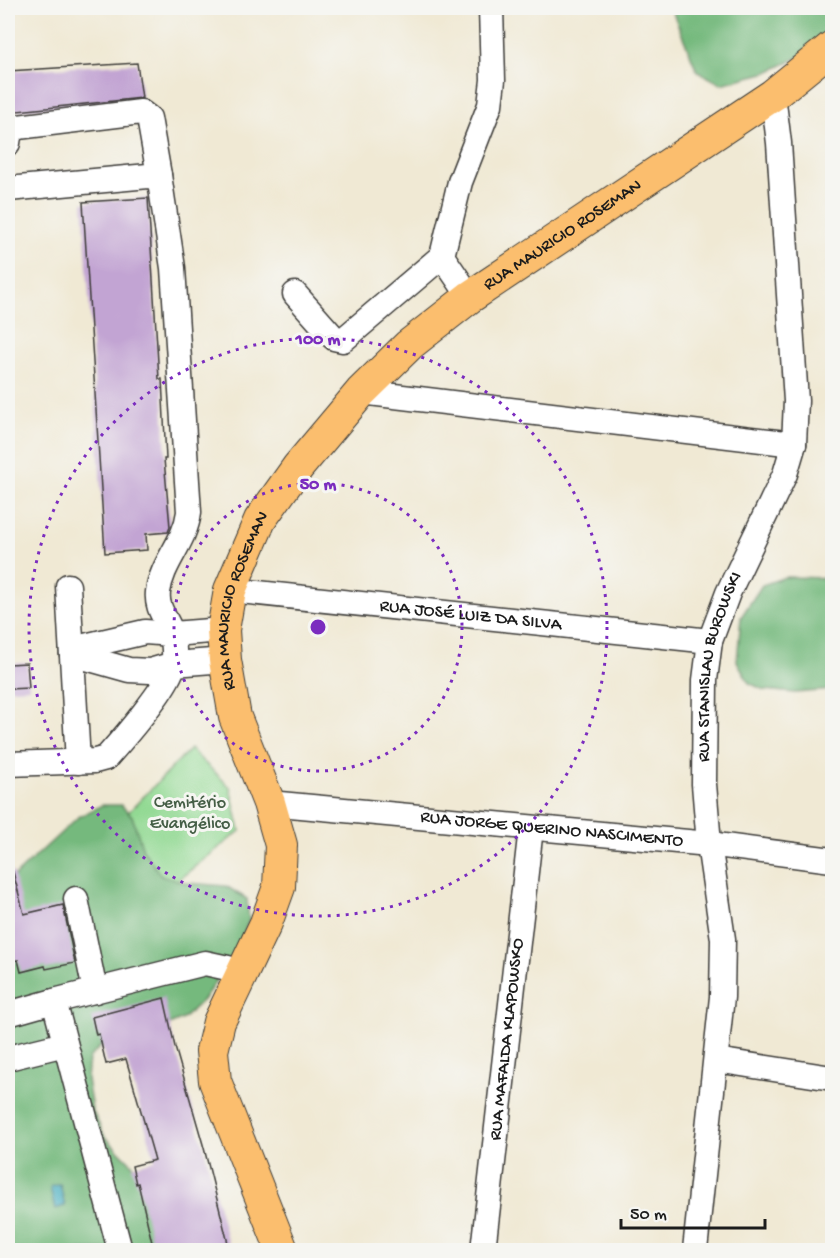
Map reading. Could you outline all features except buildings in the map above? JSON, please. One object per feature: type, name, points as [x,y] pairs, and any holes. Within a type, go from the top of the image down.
[{"type":"main road","name":"RUA MAURICIO ROSEMAN","points":[[282,1251],[215,1081],[212,1051],[219,1022],[266,923],[279,887],[281,845],[269,803],[234,717],[224,645],[230,590],[260,520],[298,467],[361,392],[409,345],[470,297],[773,95],[832,47]]},
{"type":"street","points":[[296,294],[334,338],[343,340],[442,256],[460,182],[490,105],[493,80],[491,8]]},
{"type":"street","name":"RUA STANISLAU BUROWSKI","points":[[695,1251],[722,997],[723,939],[709,844],[704,784],[705,680],[710,641],[728,593],[785,474],[794,444],[796,401],[779,143],[773,95]]},
{"type":"street","points":[[8,143],[8,136],[18,127],[141,112],[149,118],[173,268],[189,512],[188,525],[183,538],[162,574],[157,593],[159,609],[172,634],[174,664],[165,684],[106,758],[95,761],[8,764]]},
{"type":"street","points":[[8,189],[159,175]]},
{"type":"street","points":[[442,256],[470,297]]},
{"type":"street","points":[[361,392],[794,444]]},
{"type":"street","points":[[68,586],[78,762]]},
{"type":"street","name":"RUA JOSÉ LUIZ DA SILVA","points":[[230,590],[710,641]]},
{"type":"street","points":[[72,652],[128,634],[145,632],[172,634],[224,645]]},
{"type":"street","points":[[128,634],[129,670]]},
{"type":"street","points":[[72,652],[129,670],[150,671],[224,645]]},
{"type":"street","name":"RUA JORGE QUERINO NASCIMENTO","points":[[269,803],[709,844],[832,860]]},
{"type":"street","name":"RUA MAFALDA KLAPOWSKO","points":[[483,1251],[531,828]]},
{"type":"street","points":[[76,899],[95,991]]},
{"type":"street","points":[[8,1014],[205,963],[228,968],[241,975]]},
{"type":"street","points":[[54,1001],[120,1251]]},
{"type":"street","points":[[8,1058],[65,1044]]},
{"type":"street","points":[[716,1060],[832,1078]]},
{"type":"green space","points":[[671,8],[832,8],[832,33],[799,57],[768,72],[721,84],[697,71]]},
{"type":"green space","points":[[785,577],[832,578],[832,690],[795,693],[764,690],[749,683],[737,661],[741,617],[762,585]]},
{"type":"green space","name":"Cemitério Evangélico","points":[[190,749],[230,787],[240,831],[117,928],[110,831]]},
{"type":"green space","points":[[102,805],[121,805],[132,816],[143,850],[161,876],[188,883],[226,886],[247,899],[249,920],[237,950],[203,1000],[183,1019],[160,1029],[112,1035],[89,1058],[87,1079],[92,1110],[105,1137],[219,1250],[8,1250],[8,882],[78,817]]},
{"type":"water","points":[[60,1184],[65,1206],[55,1209],[50,1187]]}]
